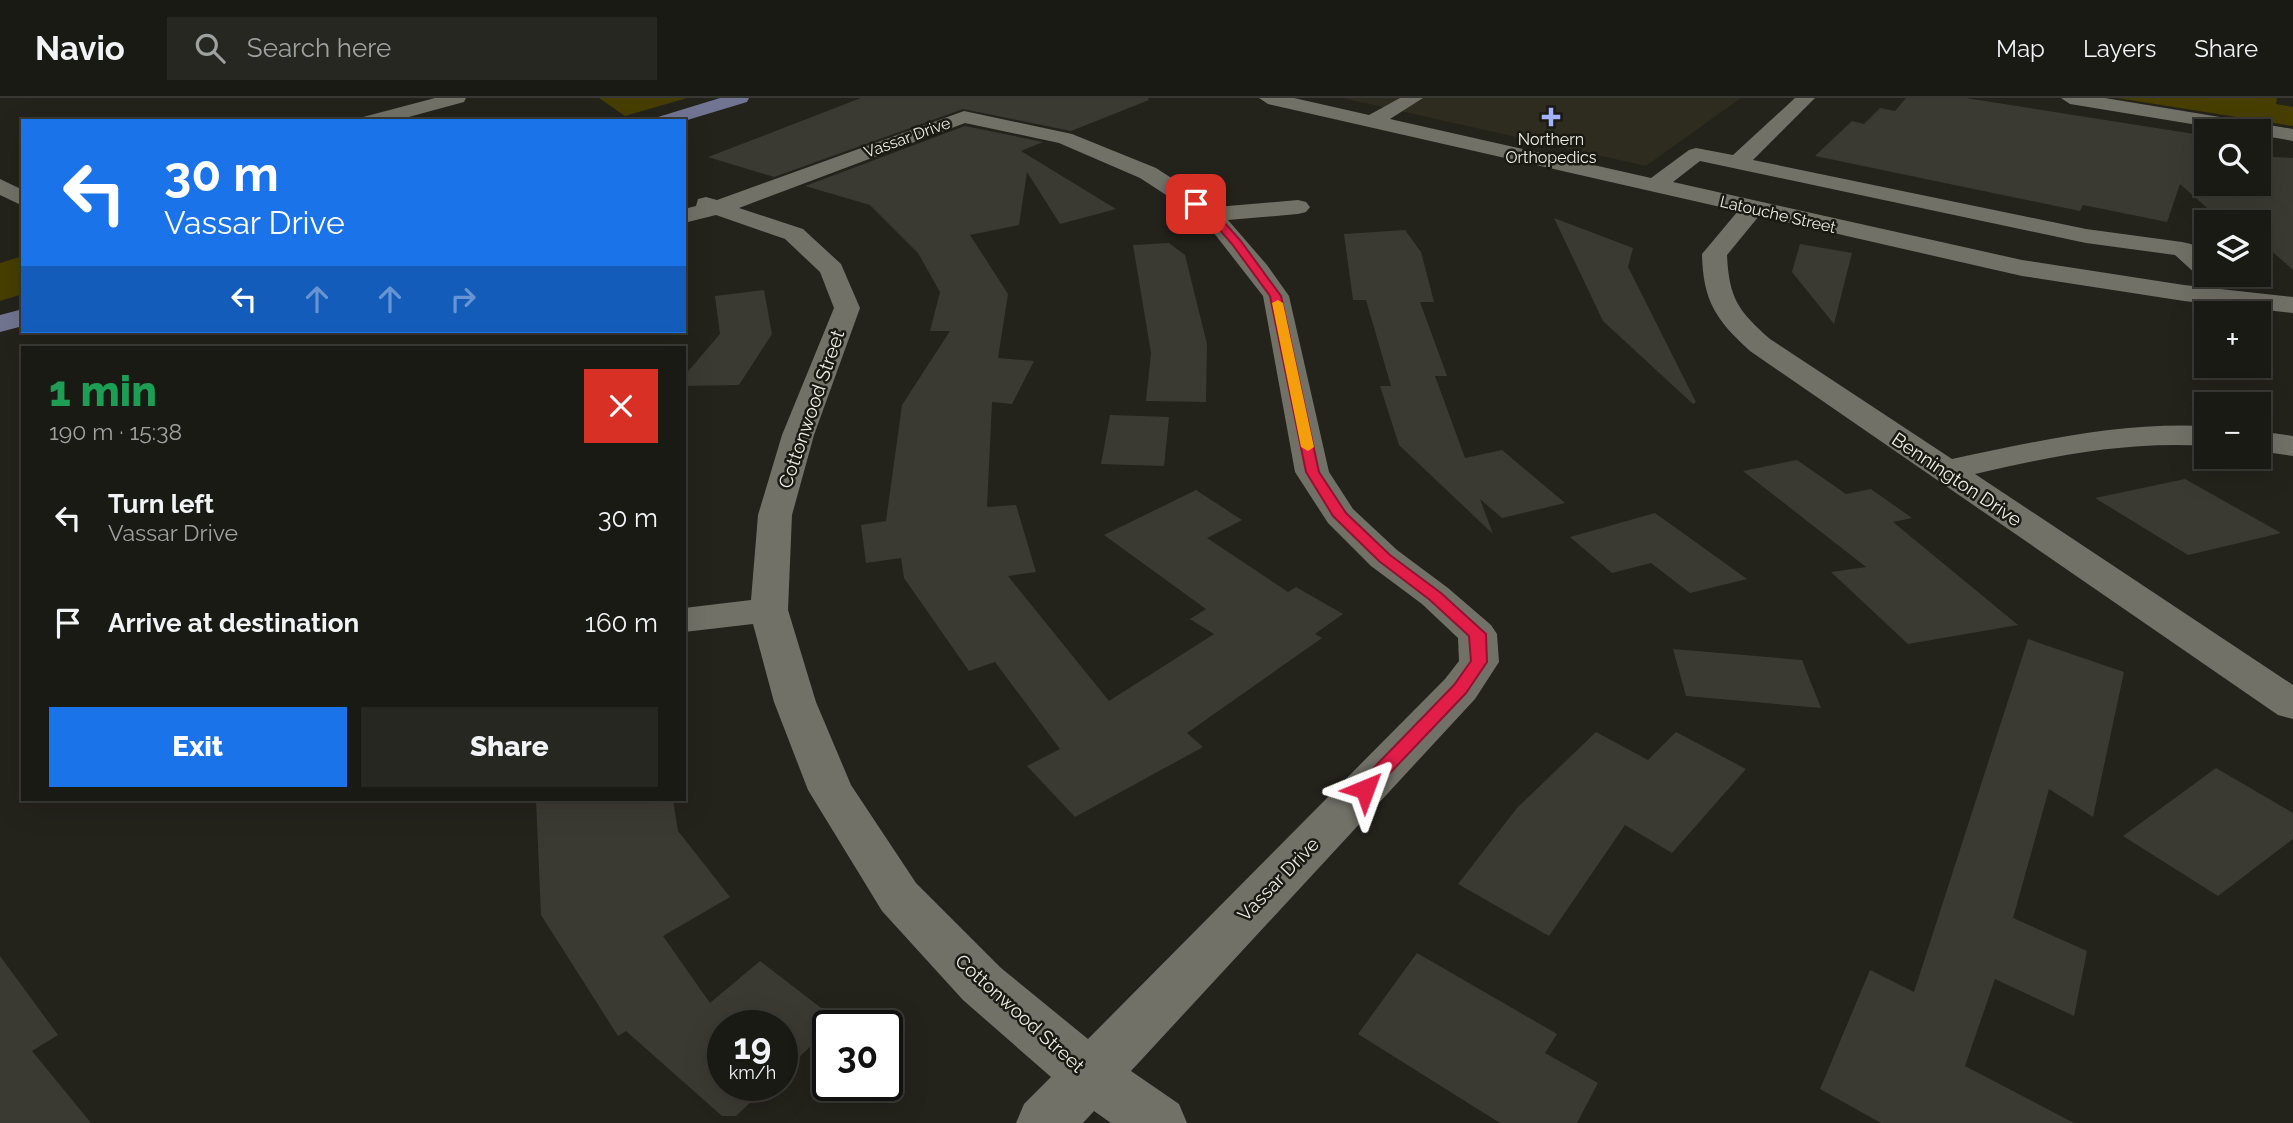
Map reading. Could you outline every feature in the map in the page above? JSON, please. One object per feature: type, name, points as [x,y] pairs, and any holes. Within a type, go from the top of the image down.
[{"type":"main road","points":[[672,119],[740,98]]},
{"type":"main road","points":[[0,324],[21,318]]},
{"type":"street","points":[[391,98],[449,118]]},
{"type":"street","points":[[378,119],[457,98]]},
{"type":"street","name":"Latouche Street","points":[[1268,98],[2022,268],[2239,299],[2293,304]]},
{"type":"street","points":[[1372,121],[1414,98]]},
{"type":"street","points":[[1737,163],[1806,98]]},
{"type":"street","points":[[2070,98],[2293,135]]},
{"type":"street","name":"Vassar Drive","points":[[695,207],[964,117],[1065,138],[1148,173],[1211,214],[1276,296],[1312,472],[1340,516],[1384,558],[1436,596],[1477,634],[1479,662],[1460,689],[1045,1123]]},
{"type":"street","points":[[1654,186],[1696,154],[2086,236],[2182,249],[2194,260]]},
{"type":"street","points":[[0,186],[21,199]]},
{"type":"street","points":[[0,206],[21,201]]},
{"type":"street","name":"Cottonwood Street","points":[[695,207],[794,234],[832,269],[847,307],[798,435],[775,515],[769,610],[794,702],[831,790],[899,897],[982,984],[1090,1075],[1158,1123]]},
{"type":"street","points":[[1211,214],[1298,207]]},
{"type":"street","name":"Bennington Drive","points":[[1752,209],[1714,254],[1718,297],[1734,322],[1760,345],[2293,705]]},
{"type":"street","points":[[2225,287],[2239,299]]},
{"type":"street","points":[[1945,471],[2094,438],[2194,436]]},
{"type":"street","points":[[2271,443],[2293,446]]},
{"type":"street","points":[[686,620],[769,610]]},
{"type":"shaded area","points":[[599,98],[687,98],[625,116]]},
{"type":"shaded area","points":[[1342,98],[1741,98],[1646,166]]},
{"type":"shaded area","points":[[2117,98],[2277,98],[2276,104],[2293,107],[2293,126],[2271,122],[2271,119],[2249,119]]},
{"type":"shaded area","points":[[21,257],[21,295],[0,301],[0,263]]},
{"type":"building","points":[[861,98],[1149,100],[1071,131],[963,109],[774,177],[708,157]]},
{"type":"building","points":[[1906,98],[1966,98],[2194,134],[2194,196],[2271,196],[2271,157],[2293,158],[2293,270],[2271,251],[2271,210],[2209,210],[2180,184],[2167,222],[2083,205],[2080,211],[1815,156],[1852,121],[1864,124],[1880,108],[1895,111]]},
{"type":"building","points":[[965,126],[1043,142],[1021,151],[1116,209],[1060,224],[1027,172],[1019,225],[970,235],[1008,294],[998,358],[1034,361],[1012,404],[992,402],[987,507],[1016,505],[1036,572],[1008,576],[1109,701],[1214,634],[1190,619],[1206,609],[1104,535],[1196,490],[1242,520],[1207,538],[1288,592],[1296,587],[1343,614],[1315,634],[1322,638],[1187,733],[1203,747],[1075,817],[1027,766],[1060,749],[995,662],[969,671],[904,578],[901,558],[866,563],[861,525],[886,521],[902,405],[950,331],[930,331],[940,292],[918,253],[870,205],[805,186]]},
{"type":"building","points":[[1554,218],[1633,248],[1628,267],[1696,402],[1693,404],[1603,321]]},
{"type":"building","points":[[1405,230],[1421,252],[1434,302],[1420,302],[1447,376],[1435,376],[1465,458],[1502,450],[1565,503],[1502,518],[1480,499],[1493,534],[1399,445],[1380,386],[1391,386],[1366,300],[1353,300],[1344,234]]},
{"type":"building","points":[[1169,243],[1185,255],[1207,344],[1206,402],[1146,401],[1151,353],[1133,245]]},
{"type":"building","points":[[1800,244],[1852,253],[1834,324],[1792,272]]},
{"type":"building","points":[[764,290],[772,334],[739,385],[686,386],[686,374],[720,334],[715,296]]},
{"type":"building","points":[[1110,415],[1169,417],[1164,466],[1101,464]]},
{"type":"building","points":[[1797,460],[1846,494],[1871,489],[1912,518],[1893,522],[2018,625],[1908,644],[1831,572],[1866,567],[1743,471]]},
{"type":"building","points":[[2185,479],[2281,533],[2188,555],[2095,498]]},
{"type":"building","points":[[1655,513],[1747,579],[1690,593],[1651,563],[1612,573],[1570,537]]},
{"type":"building","points":[[2028,639],[2124,672],[2093,817],[2049,789],[2013,918],[2087,951],[2074,1016],[1995,979],[1965,1066],[2074,1123],[1881,1123],[1820,1089],[1870,970],[1914,992]]},
{"type":"building","points":[[1673,649],[1802,660],[1821,708],[1686,696]]},
{"type":"building","points":[[1596,732],[1648,760],[1676,732],[1746,769],[1672,853],[1625,825],[1549,936],[1458,884],[1517,808]]},
{"type":"building","points":[[2216,768],[2293,813],[2293,839],[2218,896],[2123,836]]},
{"type":"building","points":[[536,801],[673,801],[678,831],[730,897],[663,936],[710,1003],[760,961],[824,1010],[812,1010],[812,1045],[798,1058],[798,1010],[707,1010],[707,1101],[752,1101],[736,1116],[722,1116],[626,1031],[618,1036],[541,915]]},
{"type":"building","points":[[1417,953],[1557,1034],[1545,1053],[1598,1083],[1577,1123],[1500,1123],[1358,1034]]},
{"type":"building","points":[[0,956],[58,1035],[32,1051],[91,1123],[0,1123]]},
{"type":"slow traffic","points":[[1278,303],[1308,447]]},
{"type":"place","name":"Northern Orthopedics","points":[[1551,117]]},
{"type":"route","points":[[1196,204],[1211,214],[1236,242],[1276,296],[1312,472],[1340,516],[1384,558],[1436,596],[1477,634],[1479,662],[1460,689],[1365,789]]}]
